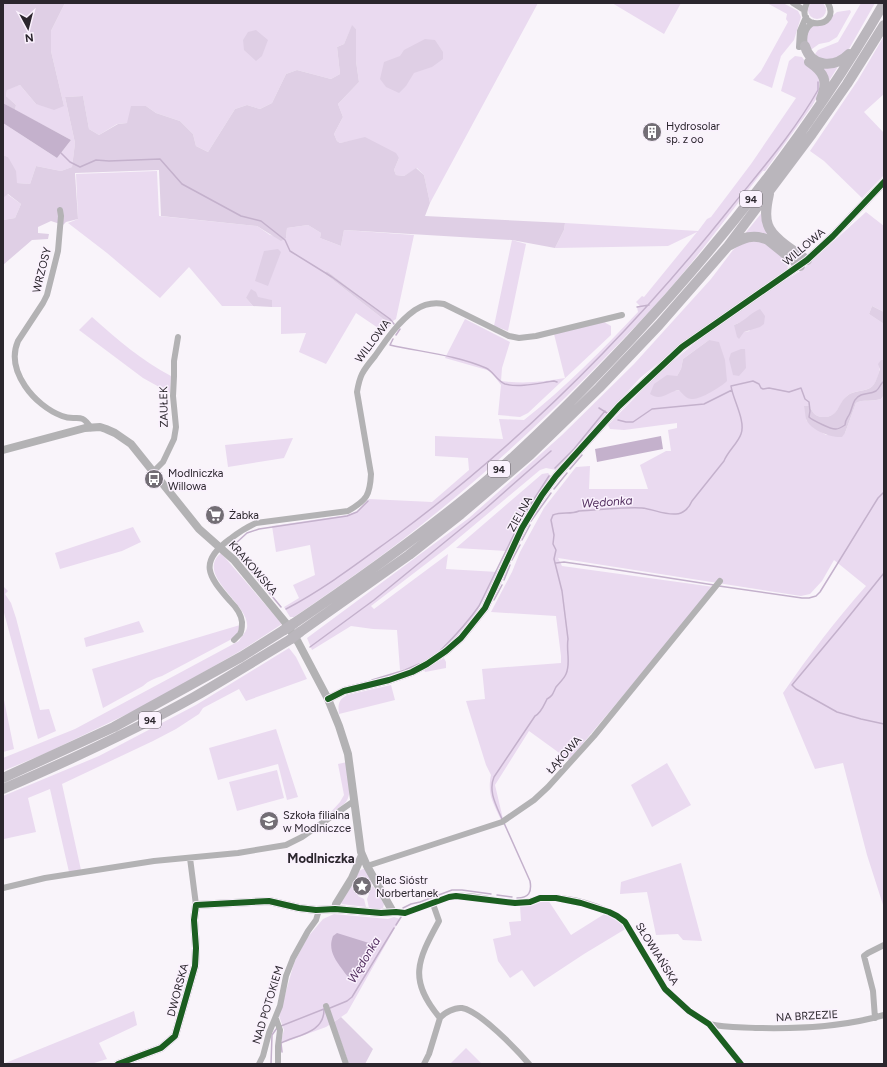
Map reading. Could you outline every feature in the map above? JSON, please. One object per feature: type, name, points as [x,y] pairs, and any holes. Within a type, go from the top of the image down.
[{"type":"highway","name":"94","points":[[3,778],[121,724],[241,657],[284,630],[332,598],[437,521],[519,452],[586,388],[680,286],[766,180],[818,110],[862,41],[884,3]]},
{"type":"highway","name":"94","points":[[3,789],[61,764],[150,720],[200,693],[291,639],[410,555],[530,455],[600,388],[656,329],[728,246],[847,84],[884,25]]},
{"type":"highway","points":[[802,46],[815,60],[828,64],[840,62],[862,41]]},
{"type":"highway","points":[[802,46],[805,57],[821,72],[824,80],[824,91],[818,110]]},
{"type":"highway","points":[[769,192],[766,212],[768,226],[803,263]]},
{"type":"highway","points":[[728,246],[755,236],[768,240],[803,263]]},
{"type":"street","points":[[793,3],[804,10]]},
{"type":"street","points":[[806,3],[804,10],[806,17],[813,23]]},
{"type":"street","points":[[802,46],[806,31],[810,24],[821,23],[828,18],[830,10],[828,3]]},
{"type":"street","points":[[802,46],[799,34],[806,17]]},
{"type":"street","name":"WILLOWA","points":[[727,314],[803,263],[833,236],[884,182]]},
{"type":"street","name":"WRZOSY","points":[[60,210],[61,216],[58,251],[47,295],[18,341],[15,347],[15,357],[18,371],[34,398],[50,410],[69,418],[83,418],[91,428]]},
{"type":"street","name":"WILLOWA","points":[[220,546],[243,528],[256,523],[348,511],[359,504],[367,496],[370,488],[371,474],[357,392],[359,381],[362,374],[389,336],[416,310],[436,302],[444,304],[509,336],[519,338],[536,336],[622,315]]},
{"type":"street","name":"ZIELNA","points":[[328,699],[344,691],[389,680],[412,672],[446,651],[461,638],[485,608],[522,528],[542,495],[556,476],[619,406],[652,374],[682,347],[727,314]]},
{"type":"street","name":"ZAUŁEK","points":[[154,471],[163,462],[174,439],[176,427],[173,396],[174,369],[178,337]]},
{"type":"street","points":[[69,418],[71,432]]},
{"type":"street","name":"KRAKOWSKA","points":[[3,450],[85,428],[106,429],[131,444],[199,529],[234,560],[285,622],[298,642],[328,699],[348,754],[359,843],[362,855]]},
{"type":"street","points":[[220,546],[214,553],[209,567],[216,585],[238,609],[241,616],[241,633],[234,640]]},
{"type":"street","name":"ŁĄKOWA","points":[[367,866],[502,822],[534,800],[594,736],[720,581]]},
{"type":"street","points":[[3,888],[45,878],[90,871],[169,859],[238,853],[286,845],[294,842],[354,801]]},
{"type":"street","points":[[190,858],[196,905],[269,901],[299,908],[319,910],[335,909],[381,913],[393,912],[362,855]]},
{"type":"street","points":[[335,909],[336,904],[352,878],[362,855]]},
{"type":"street","name":"SŁOWIAŃSKA","points":[[393,912],[406,913],[449,897],[456,896],[514,903],[530,902],[540,898],[556,898],[575,901],[609,912],[625,922],[642,953],[665,989],[689,1011],[709,1024],[741,1064]]},
{"type":"street","points":[[433,904],[439,921],[426,945],[421,959],[418,975],[419,983],[425,998],[440,1018]]},
{"type":"street","name":"DWORSKA","points":[[118,1064],[161,1048],[175,1036],[196,958],[194,920],[196,905]]},
{"type":"street","name":"NAD POTOKIEM","points":[[259,1064],[263,1056],[269,1033],[276,1019],[290,964],[308,931],[316,920],[319,910]]},
{"type":"street","points":[[875,1018],[873,991],[864,956],[884,945]]},
{"type":"street","points":[[326,1006],[346,1064]]},
{"type":"street","points":[[424,1064],[429,1054],[440,1018],[444,1013],[459,1008],[473,1013],[508,1042],[529,1064]]},
{"type":"street","name":"NA BRZEZIE","points":[[709,1024],[720,1027],[829,1027],[861,1022],[884,1015]]},
{"type":"street","points":[[276,1019],[280,1030],[278,1064]]},
{"type":"street","points":[[724,1043],[722,1038],[723,1034],[725,1030],[731,1027]]},
{"type":"shaded area","points":[[817,1],[823,4],[826,10],[823,16],[817,19],[811,16],[808,10],[811,4]]},
{"type":"shaded area","points":[[3,3],[65,3],[51,31],[51,51],[64,106],[54,110],[36,104],[20,85],[7,90],[6,96],[16,105],[15,110],[3,103]]},
{"type":"shaded area","points":[[65,3],[538,3],[430,203],[424,175],[417,168],[404,176],[396,175],[394,170],[399,158],[365,138],[340,143],[337,141],[334,134],[343,117],[338,104],[359,82],[356,61],[356,29],[352,26],[344,44],[337,47],[340,74],[331,79],[297,70],[286,74],[272,103],[260,109],[247,105],[235,109],[208,152],[196,146],[193,134],[180,121],[156,113],[146,106],[127,123],[117,124],[99,135],[89,129],[83,96],[65,97],[75,143],[72,167],[61,171],[36,166],[30,184],[16,183],[8,157],[3,155],[3,123],[57,158],[71,140],[15,110],[16,105],[6,96],[7,89],[20,85],[36,104],[64,106],[51,51],[51,31]]},
{"type":"shaded area","points":[[612,3],[681,3],[664,34]]},
{"type":"shaded area","points":[[767,3],[783,3],[798,11],[801,17],[794,40],[781,56],[772,88],[753,80],[761,71],[788,22],[786,19],[787,14]]},
{"type":"shaded area","points":[[861,3],[875,3],[845,56],[823,61],[815,54],[818,50],[838,42]]},
{"type":"shaded area","points":[[850,10],[851,12],[837,37],[829,42],[819,44],[812,49],[809,49],[807,44],[807,34],[811,27],[831,17],[837,12]]},
{"type":"shaded area","points":[[352,25],[356,29],[356,61],[359,82],[338,104],[343,117],[334,134],[337,141],[340,143],[365,137],[396,153],[399,158],[394,170],[396,175],[404,176],[416,168],[424,175],[430,203],[425,216],[565,223],[564,230],[555,248],[512,240],[344,230],[341,246],[320,238],[321,233],[308,225],[287,228],[286,238],[281,241],[257,226],[161,216],[159,170],[75,173],[78,219],[66,222],[63,225],[51,221],[38,227],[38,233],[49,234],[48,239],[32,240],[3,265],[3,220],[15,218],[21,204],[8,194],[3,198],[3,155],[8,157],[16,171],[17,183],[30,184],[36,166],[61,171],[72,167],[75,143],[65,97],[83,96],[89,129],[99,135],[118,124],[127,123],[131,106],[146,106],[156,113],[180,121],[193,134],[196,146],[208,152],[235,109],[247,105],[260,109],[272,103],[286,74],[297,70],[331,79],[340,74],[337,47],[344,44]]},
{"type":"shaded area","points":[[256,30],[268,40],[262,56],[256,61],[244,50],[243,40],[248,32]]},
{"type":"shaded area","points":[[884,36],[884,94],[864,112],[884,133],[884,175],[862,198],[824,161],[810,151],[858,80]]},
{"type":"shaded area","points":[[425,39],[435,40],[443,52],[443,59],[432,67],[414,73],[406,86],[399,93],[386,87],[380,79],[384,62],[400,56],[404,50]]},
{"type":"shaded area","points":[[795,56],[802,57],[807,64],[814,69],[820,80],[819,94],[765,171],[763,171],[699,253],[659,301],[564,399],[498,461],[429,519],[381,556],[294,617],[290,617],[284,607],[299,598],[293,585],[315,575],[310,545],[276,552],[272,526],[347,515],[357,511],[369,499],[432,502],[469,470],[468,458],[435,456],[435,436],[503,439],[499,419],[524,420],[569,382],[638,312],[637,307],[640,306],[636,302],[642,296],[644,297],[697,232],[668,246],[555,248],[564,230],[565,223],[698,231],[707,219],[711,217],[751,164],[796,98],[781,91],[789,61]]},
{"type":"shaded area","points":[[820,65],[839,65],[827,84]]},
{"type":"shaded area","points":[[157,171],[159,216],[257,226],[270,235],[286,238],[287,228],[308,225],[321,233],[320,238],[341,246],[344,230],[414,235],[396,319],[393,321],[327,271],[324,273],[391,325],[384,332],[356,313],[326,364],[299,352],[306,333],[281,334],[281,307],[272,307],[271,300],[246,298],[253,306],[222,306],[189,267],[160,298],[107,253],[68,223],[78,219],[76,174]]},
{"type":"shaded area","points":[[7,194],[21,204],[15,218],[3,220],[3,198]]},
{"type":"shaded area","points":[[764,210],[770,239],[743,236]]},
{"type":"shaded area","points":[[866,212],[884,226],[884,312],[872,306],[869,314],[884,324],[884,360],[881,360],[877,379],[870,388],[847,396],[835,413],[828,417],[817,416],[809,406],[806,420],[813,427],[826,435],[845,433],[856,403],[881,399],[884,395],[884,908],[867,855],[843,763],[815,769],[783,693],[823,638],[866,586],[834,560],[822,581],[810,594],[801,596],[558,558],[562,566],[714,587],[569,760],[529,731],[495,785],[503,819],[501,820],[490,793],[491,775],[486,765],[466,701],[485,699],[482,669],[561,663],[556,616],[491,612],[512,572],[520,552],[544,508],[576,467],[590,466],[589,489],[648,489],[640,465],[666,451],[671,451],[668,430],[677,428],[677,423],[624,430],[610,429],[608,425],[661,371],[695,343],[751,301],[802,270]],"holes":[[[741,322],[750,331],[744,332],[734,325]],[[709,340],[688,398],[680,390],[674,391],[683,359]]]},
{"type":"shaded area","points":[[758,239],[775,248],[789,262],[787,269],[687,340],[640,378],[556,470],[546,468],[540,470],[448,547],[371,606],[374,609],[448,554],[446,569],[498,572],[475,615],[455,640],[430,660],[410,669],[400,670],[397,630],[351,626],[312,650],[307,638],[469,518],[562,435],[634,364],[711,279],[733,250],[743,242]]},
{"type":"shaded area","points":[[512,240],[526,244],[508,331],[494,326]]},
{"type":"shaded area","points":[[278,249],[281,252],[268,286],[255,281],[264,251]]},
{"type":"shaded area","points":[[327,271],[393,321],[391,325],[324,273]]},
{"type":"shaded area","points":[[251,289],[256,292],[258,297],[272,300],[272,307],[253,306],[246,298]]},
{"type":"shaded area","points":[[872,306],[884,312],[884,324],[869,314]]},
{"type":"shaded area","points":[[760,309],[765,316],[764,324],[760,327],[744,332],[739,339],[737,337],[734,325]]},
{"type":"shaded area","points":[[92,317],[140,357],[171,376],[170,393],[143,378],[79,330]]},
{"type":"shaded area","points":[[465,319],[510,342],[502,368],[501,381],[533,382],[565,378],[554,334],[604,322],[611,326],[611,335],[528,413],[520,417],[498,415],[501,385],[492,373],[487,370],[445,358]]},
{"type":"shaded area","points":[[709,340],[719,342],[725,360],[727,381],[711,392],[697,398],[689,399],[679,390],[661,397],[650,394],[654,384],[667,375],[677,376],[681,369],[683,359]]},
{"type":"shaded area","points":[[745,349],[746,368],[739,376],[733,375],[729,359],[731,353]]},
{"type":"shaded area","points":[[881,360],[884,360],[884,395],[881,399],[856,403],[845,433],[842,437],[827,435],[816,430],[808,423],[804,406],[809,406],[817,416],[828,417],[832,415],[847,396],[872,387],[878,376],[880,369],[878,364]]},
{"type":"shaded area","points":[[293,438],[284,458],[228,467],[225,445]]},
{"type":"shaded area","points":[[548,473],[551,476],[527,511],[507,551],[456,548],[542,474]]},
{"type":"shaded area","points":[[133,527],[141,542],[122,551],[60,569],[55,553]]},
{"type":"shaded area","points":[[221,553],[282,624],[242,650],[148,704],[44,754],[3,771],[3,758],[75,729],[239,641],[247,628],[246,619],[241,609],[218,581],[214,571],[215,562]]},
{"type":"shaded area","points":[[3,586],[8,591],[5,594],[11,603],[16,618],[40,710],[49,709],[56,731],[38,739],[3,609]]},
{"type":"shaded area","points":[[139,621],[144,632],[86,647],[84,638]]},
{"type":"shaded area","points":[[240,625],[237,635],[230,640],[152,680],[103,708],[92,669]]},
{"type":"shaded area","points":[[289,648],[296,657],[307,679],[246,701],[239,689],[203,708],[199,714],[176,729],[62,784],[81,870],[69,872],[50,789],[28,798],[36,832],[4,839],[3,796],[99,756],[196,705]]},
{"type":"shaded area","points":[[444,658],[446,668],[425,672],[424,670]]},
{"type":"shaded area","points":[[391,685],[395,700],[339,714],[339,703],[347,695]]},
{"type":"shaded area","points":[[3,695],[14,749],[3,752]]},
{"type":"shaded area","points":[[276,729],[298,797],[287,800],[278,764],[218,780],[209,748]]},
{"type":"shaded area","points":[[347,762],[350,784],[349,795],[344,804],[328,815],[340,802],[344,795],[338,764]]},
{"type":"shaded area","points":[[667,763],[691,805],[652,827],[631,785]]},
{"type":"shaded area","points":[[277,770],[284,798],[237,811],[229,782]]},
{"type":"shaded area","points":[[681,863],[702,941],[683,940],[678,934],[656,935],[647,892],[620,894],[621,882]]},
{"type":"shaded area","points":[[365,869],[373,883],[367,888],[363,887],[359,889],[352,884],[359,871]]},
{"type":"shaded area","points":[[351,886],[358,891],[358,896],[364,899],[366,907],[341,903]]},
{"type":"shaded area","points":[[373,886],[384,904],[383,908],[369,908],[367,899],[369,890]]},
{"type":"shaded area","points":[[548,900],[571,935],[606,913],[618,919],[627,928],[534,987],[522,970],[510,978],[498,961],[493,939],[511,935],[509,922],[521,921],[520,906]]},
{"type":"shaded area","points":[[334,914],[388,919],[394,917],[400,919],[347,1013],[326,1027],[280,1044],[284,1030],[279,1016],[294,963],[307,938],[323,919]]},
{"type":"shaded area","points":[[134,1011],[137,1025],[99,1043],[107,1059],[91,1064],[3,1064]]},
{"type":"shaded area","points":[[341,1017],[373,1049],[365,1064],[349,1064],[334,1022]]},
{"type":"shaded area","points":[[466,1048],[482,1064],[450,1064]]},
{"type":"water","points":[[3,103],[71,140],[57,158],[3,123]]},
{"type":"water","points":[[661,436],[663,449],[597,462],[595,449]]},
{"type":"water","points":[[337,933],[369,943],[372,946],[373,951],[356,979],[353,980],[347,975],[333,953],[331,945],[333,936]]},
{"type":"waterway","points":[[286,609],[344,573],[444,498],[532,423],[574,383],[653,299],[728,211],[798,122],[818,90],[818,82]]},
{"type":"waterway","points":[[61,153],[70,162],[80,167],[96,160],[109,161],[160,159],[182,184],[241,216],[261,221],[285,240],[290,251],[332,277],[390,319],[394,324]]},
{"type":"waterway","points":[[637,307],[649,305]]},
{"type":"waterway","points":[[396,335],[400,329]]},
{"type":"waterway","points":[[393,339],[390,345],[451,357],[486,368],[505,384],[523,385],[554,381],[557,382]]},
{"type":"waterway","name":"Wędonka","points":[[502,819],[492,793],[492,782],[494,777],[535,716],[541,711],[547,699],[552,695],[556,687],[564,678],[567,670],[568,639],[562,591],[554,559],[556,550],[553,544],[554,535],[551,520],[553,515],[579,511],[626,508],[642,508],[672,514],[679,514],[683,512],[724,461],[741,434],[741,417],[731,386],[753,381],[759,384],[763,389],[769,388],[789,392],[801,388],[805,399],[809,402],[809,417],[836,429],[845,425],[856,398],[858,396],[876,391],[884,381]]},
{"type":"waterway","points":[[618,420],[633,422],[652,409],[704,404],[732,390]]},
{"type":"waterway","points":[[599,408],[607,413]]},
{"type":"waterway","points":[[555,468],[574,449],[605,411]]},
{"type":"waterway","points":[[310,647],[374,600],[484,510],[551,451]]},
{"type":"waterway","points":[[570,469],[582,455]]},
{"type":"waterway","points":[[554,489],[567,473]]},
{"type":"waterway","points":[[441,650],[461,629],[479,606],[523,516],[549,476]]},
{"type":"waterway","points":[[719,586],[802,598],[816,596],[820,592],[878,498],[884,492]]},
{"type":"waterway","points":[[531,521],[551,493]]},
{"type":"waterway","points":[[235,544],[247,533],[259,529],[347,516],[357,512],[368,501]]},
{"type":"waterway","points":[[522,540],[530,525]]},
{"type":"waterway","points":[[512,560],[520,545]]},
{"type":"waterway","points":[[234,550],[281,607]]},
{"type":"waterway","points":[[556,563],[564,562],[714,585]]},
{"type":"waterway","points":[[504,580],[510,565]]},
{"type":"waterway","points":[[884,573],[792,685],[796,689],[837,712],[884,724]]},
{"type":"waterway","points":[[494,600],[502,585]]},
{"type":"waterway","points":[[372,680],[419,664]]},
{"type":"waterway","name":"Wędonka","points":[[504,823],[530,881],[529,894],[527,896],[517,898]]},
{"type":"waterway","name":"Wędonka","points":[[403,908],[452,890],[491,894]]},
{"type":"waterway","points":[[497,895],[512,897]]},
{"type":"waterway","name":"Wędonka","points":[[396,925],[401,917]]},
{"type":"waterway","name":"Wędonka","points":[[330,1008],[347,1001],[352,997],[394,928]]},
{"type":"waterway","name":"Wędonka","points":[[281,1026],[324,1009]]},
{"type":"waterway","points":[[282,1052],[281,1043],[315,1028],[320,1024],[323,1018],[324,1010]]},
{"type":"waterway","name":"Wędonka","points":[[271,1064],[272,1035],[277,1028]]},
{"type":"cycle path","points":[[328,699],[344,691],[389,680],[412,672],[446,651],[461,638],[485,608],[522,528],[542,495],[556,476],[619,406],[682,347],[807,260],[833,236],[884,182]]},
{"type":"cycle path","points":[[118,1064],[161,1048],[175,1036],[195,966],[196,948],[194,920],[196,905],[269,901],[299,908],[316,910],[335,909],[381,913],[405,913],[449,897],[456,896],[515,903],[530,902],[540,898],[556,898],[581,903],[617,916],[625,922],[665,989],[689,1011],[709,1024],[741,1064]]},
{"type":"place","name":"Hydrosolar sp. z oo","points":[[652,132]]},
{"type":"place","name":"Modlniczka Willowa","points":[[154,479]]},
{"type":"place","name":"Żabka","points":[[215,515]]},
{"type":"place","name":"Szkoła filialna w Modlniczce","points":[[269,821]]},
{"type":"place","name":"Plac Sióstr Norbertanek","points":[[362,886]]},
{"type":"district","name":"Modlniczka","points":[[321,858]]}]
